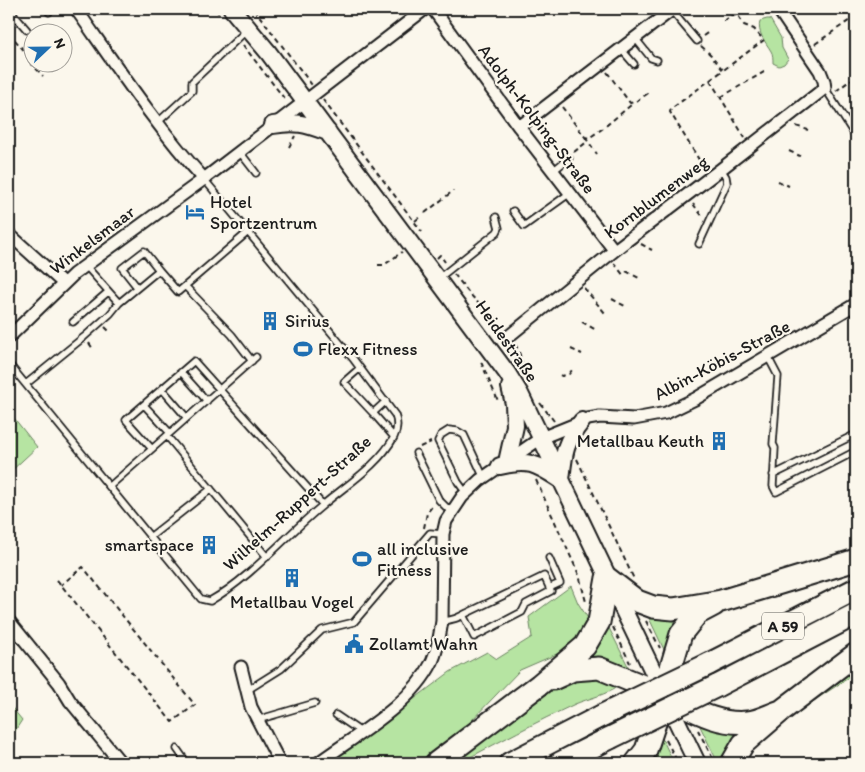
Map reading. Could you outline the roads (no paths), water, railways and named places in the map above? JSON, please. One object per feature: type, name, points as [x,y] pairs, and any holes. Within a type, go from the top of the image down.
[{"type":"highway","points":[[436,763],[539,685],[585,646],[599,622],[607,578],[637,601],[654,607],[673,609],[721,601],[856,560]]},
{"type":"highway","name":"A 59","points":[[510,763],[856,589]]},
{"type":"highway","points":[[636,763],[661,730],[663,695],[681,634],[697,614],[721,601]]},
{"type":"highway","name":"A 59","points":[[560,763],[717,686],[856,614]]},
{"type":"highway","points":[[732,763],[743,744],[781,711],[856,654]]},
{"type":"highway","points":[[539,685],[573,670],[599,668],[620,675],[724,722],[749,722],[781,711]]},
{"type":"main road","name":"Heidestraße","points":[[232,9],[248,29],[311,96],[328,132],[444,274],[520,394],[697,763]]},
{"type":"main road","points":[[273,125],[290,122],[301,123],[328,132]]},
{"type":"main road","points":[[507,373],[514,404],[516,426],[503,464],[531,463],[561,480],[562,437],[571,434],[582,421]]},
{"type":"street","name":"Wilhelm-Ruppert-Straße","points":[[76,9],[157,123],[204,179]]},
{"type":"street","points":[[204,179],[425,9]]},
{"type":"street","name":"Adolph-Kolping-Straße","points":[[433,9],[570,193],[611,253]]},
{"type":"street","points":[[778,9],[822,76],[828,91]]},
{"type":"street","points":[[520,127],[672,10]]},
{"type":"street","name":"Kornblumenweg","points":[[509,336],[611,253],[750,146],[828,91]]},
{"type":"street","name":"Winkelsmaar","points":[[9,336],[63,283],[85,265],[204,179]]},
{"type":"street","points":[[9,234],[63,283]]},
{"type":"street","name":"Albin-Köbis-Straße","points":[[582,421],[600,417],[634,419],[666,413],[695,399],[856,304]]},
{"type":"street","points":[[318,763],[389,712],[416,686],[432,661],[442,621],[442,534],[451,512],[466,493],[484,478],[541,438],[562,437]]},
{"type":"street","points":[[9,621],[59,683],[70,701],[121,763]]},
{"type":"street","points":[[241,667],[246,691],[257,720],[279,763]]},
{"type":"lane","points":[[9,9],[22,24]]},
{"type":"lane","points":[[672,10],[697,41]]},
{"type":"lane","points":[[157,123],[192,91],[192,82],[248,29]]},
{"type":"lane","points":[[635,38],[651,58],[657,60]]},
{"type":"lane","points":[[621,49],[634,64]]},
{"type":"lane","points":[[828,91],[856,137]]},
{"type":"lane","points":[[239,152],[256,173]]},
{"type":"lane","points":[[553,171],[569,158]]},
{"type":"lane","points":[[699,244],[727,183],[721,169]]},
{"type":"lane","name":"Wilhelm-Ruppert-Straße","points":[[9,364],[201,599],[210,601],[223,593],[267,557],[323,505],[362,473],[381,454],[394,436],[398,423],[395,415],[360,368],[204,179]]},
{"type":"lane","points":[[513,211],[524,226],[570,193]]},
{"type":"lane","points":[[444,274],[497,232],[499,228],[496,217]]},
{"type":"lane","points":[[138,287],[122,268],[144,251],[178,292],[248,232]]},
{"type":"lane","points":[[85,265],[119,303]]},
{"type":"lane","points":[[26,384],[110,314],[119,303],[159,270]]},
{"type":"lane","points":[[110,486],[254,359],[186,286]]},
{"type":"lane","points":[[73,322],[108,292]]},
{"type":"lane","points":[[306,314],[312,310]]},
{"type":"lane","points":[[768,357],[778,376],[773,444],[775,448],[773,486],[776,492],[856,451]]},
{"type":"lane","points":[[152,449],[126,420],[194,360],[323,505]]},
{"type":"lane","points":[[360,368],[344,382],[394,436]]},
{"type":"lane","points":[[181,372],[207,401]]},
{"type":"lane","points":[[162,389],[187,418]]},
{"type":"lane","points":[[373,413],[386,401]]},
{"type":"lane","points":[[144,405],[267,557]]},
{"type":"lane","points":[[466,493],[458,482],[438,441],[441,435],[449,430],[457,431],[464,435],[484,478]]},
{"type":"lane","points":[[773,476],[856,434]]},
{"type":"lane","points":[[416,453],[439,500],[451,512]]},
{"type":"lane","points":[[150,537],[211,489]]},
{"type":"lane","points":[[246,691],[281,669],[322,630],[354,622],[430,534],[442,534]]},
{"type":"lane","points":[[549,558],[560,583],[549,588]]},
{"type":"lane","points":[[442,621],[453,620],[463,615],[544,576],[551,591],[526,604],[522,612],[474,637],[463,615]]},
{"type":"lane","points":[[257,720],[315,702]]},
{"type":"lane","points":[[336,715],[360,732]]},
{"type":"lane","points":[[177,749],[187,763]]},
{"type":"place","name":"Hotel Sportzentrum","points":[[195,212]]},
{"type":"place","name":"Sirius","points":[[270,321]]},
{"type":"place","name":"Flexx Fitness","points":[[303,349]]},
{"type":"place","name":"Metallbau Keuth","points":[[719,441]]},
{"type":"place","name":"smartspace","points":[[209,545]]},
{"type":"place","name":"all inclusive Fitness","points":[[362,559]]},
{"type":"place","name":"Metallbau Vogel","points":[[292,578]]},
{"type":"place","name":"Zollamt Wahn","points":[[354,644]]}]
